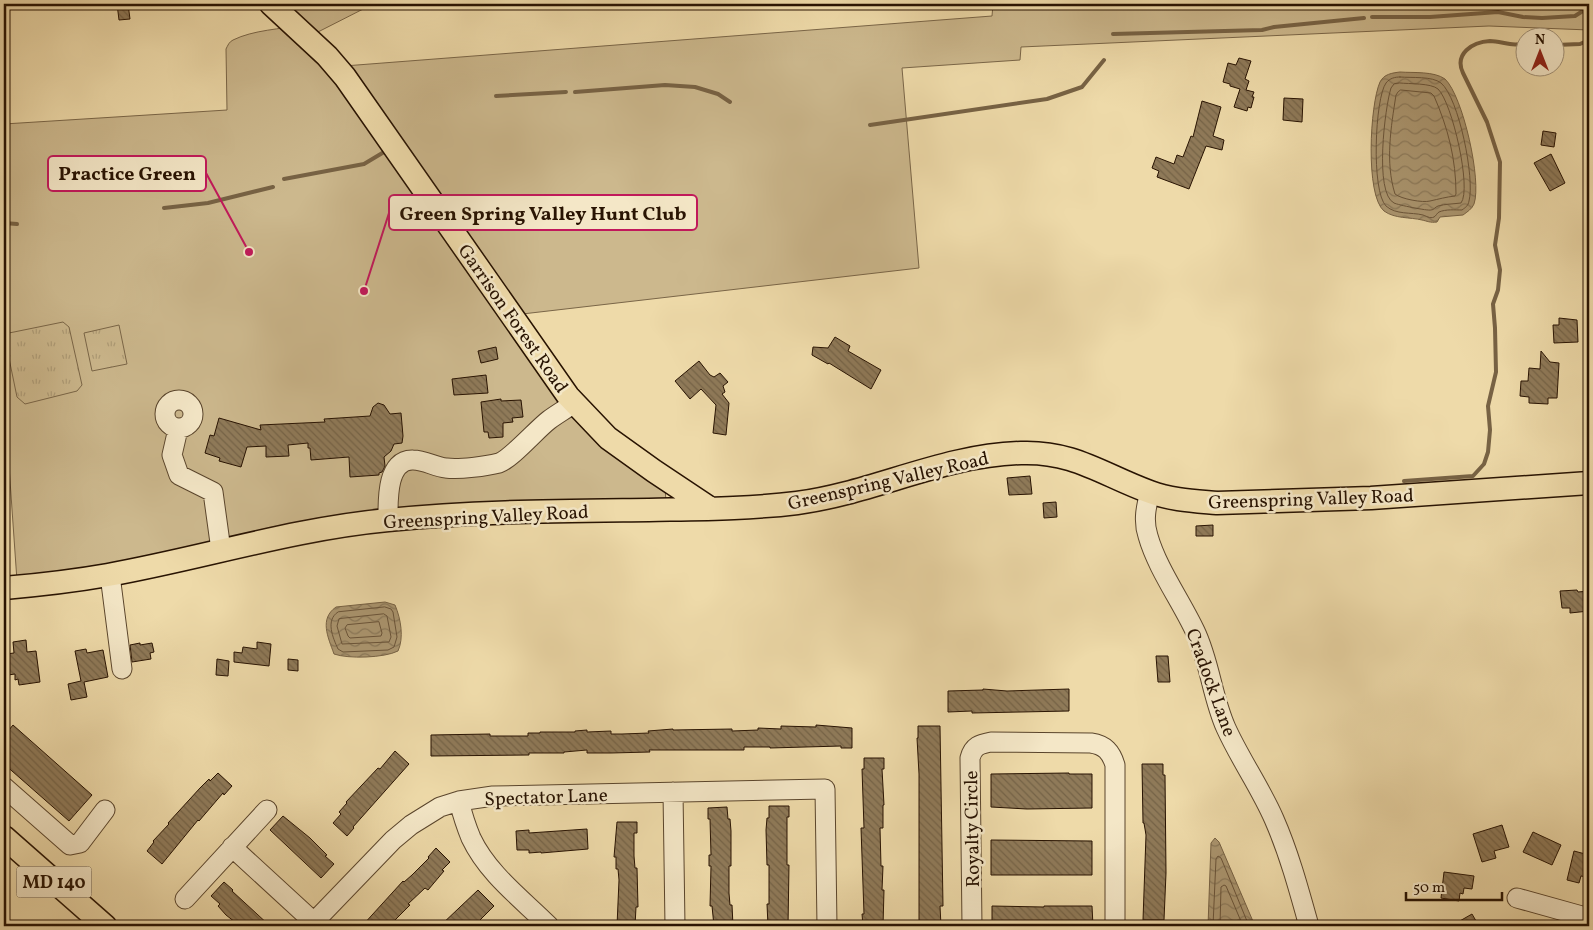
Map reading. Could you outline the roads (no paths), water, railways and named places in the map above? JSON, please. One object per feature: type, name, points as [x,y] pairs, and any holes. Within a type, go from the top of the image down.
[{"type":"main road","name":"Garrison Forest Road","points":[[271,4],[327,56],[346,77],[537,354],[574,403],[608,438],[711,509]]},
{"type":"main road","name":"Greenspring Valley Road","points":[[4,588],[67,582],[110,575],[304,532],[388,520],[504,513],[771,506],[814,500],[858,490],[962,461],[1021,453],[1040,453],[1065,457],[1091,465],[1150,492],[1193,501],[1217,503],[1416,496],[1589,482]]},
{"type":"main road","name":"MD 140","points":[[4,837],[105,926]]},
{"type":"street","points":[[388,520],[388,492],[396,469],[404,461],[419,460],[446,468],[480,466],[502,462],[548,421],[574,403]]},
{"type":"street","points":[[178,429],[172,455],[180,474],[213,492],[221,550]]},
{"type":"street","name":"Cradock Lane","points":[[1150,492],[1145,520],[1154,553],[1196,632],[1226,728],[1274,819],[1299,889],[1309,926]]},
{"type":"street","points":[[110,575],[122,669]]},
{"type":"street","name":"Royalty Circle","points":[[972,926],[970,758],[972,751],[979,744],[991,742],[1091,743],[1106,748],[1112,754],[1114,765],[1115,926]]},
{"type":"street","points":[[4,787],[70,845],[80,843],[106,810]]},
{"type":"street","name":"Spectator Lane","points":[[316,924],[399,835],[432,811],[459,801],[493,796],[826,789],[827,926]]},
{"type":"street","points":[[672,792],[675,926]]},
{"type":"street","points":[[459,801],[466,827],[483,858],[541,924]]},
{"type":"street","points":[[185,899],[267,810]]},
{"type":"street","points":[[232,847],[316,924]]},
{"type":"street","points":[[1517,898],[1589,918]]},
{"type":"water","points":[[1400,72],[1440,76],[1452,88],[1469,139],[1475,177],[1476,193],[1474,204],[1463,215],[1440,217],[1437,222],[1430,222],[1388,214],[1378,202],[1374,187],[1371,149],[1374,109],[1382,79],[1388,74]]},
{"type":"water","points":[[385,602],[395,605],[399,616],[401,634],[398,651],[366,657],[348,657],[334,654],[326,629],[326,623],[331,612],[336,607]]},
{"type":"water","points":[[1215,838],[1219,842],[1255,926],[1208,926],[1211,843]]},
{"type":"waterway","points":[[1372,17],[1430,17],[1498,12],[1523,17],[1542,18],[1575,16],[1589,7]]},
{"type":"waterway","points":[[1113,34],[1262,30],[1274,27],[1364,18]]},
{"type":"waterway","points":[[1566,45],[1580,44],[1589,40]]},
{"type":"waterway","points":[[1404,481],[1473,476],[1484,464],[1488,452],[1490,430],[1488,406],[1496,372],[1493,304],[1498,290],[1500,270],[1495,245],[1499,218],[1500,162],[1487,122],[1463,73],[1461,60],[1466,50],[1483,42],[1493,41],[1516,44]]},
{"type":"waterway","points":[[870,125],[1047,99],[1082,87],[1104,60]]},
{"type":"waterway","points":[[575,92],[665,85],[695,87],[718,94],[730,102]]},
{"type":"waterway","points":[[496,96],[566,92]]},
{"type":"waterway","points":[[284,179],[364,164],[384,152]]},
{"type":"waterway","points":[[164,208],[208,203],[273,187]]},
{"type":"waterway","points":[[4,223],[17,224]]},
{"type":"place","name":"Practice Green","points":[[249,252]]},
{"type":"place","name":"Green Spring Valley Hunt Club","points":[[364,291]]}]
